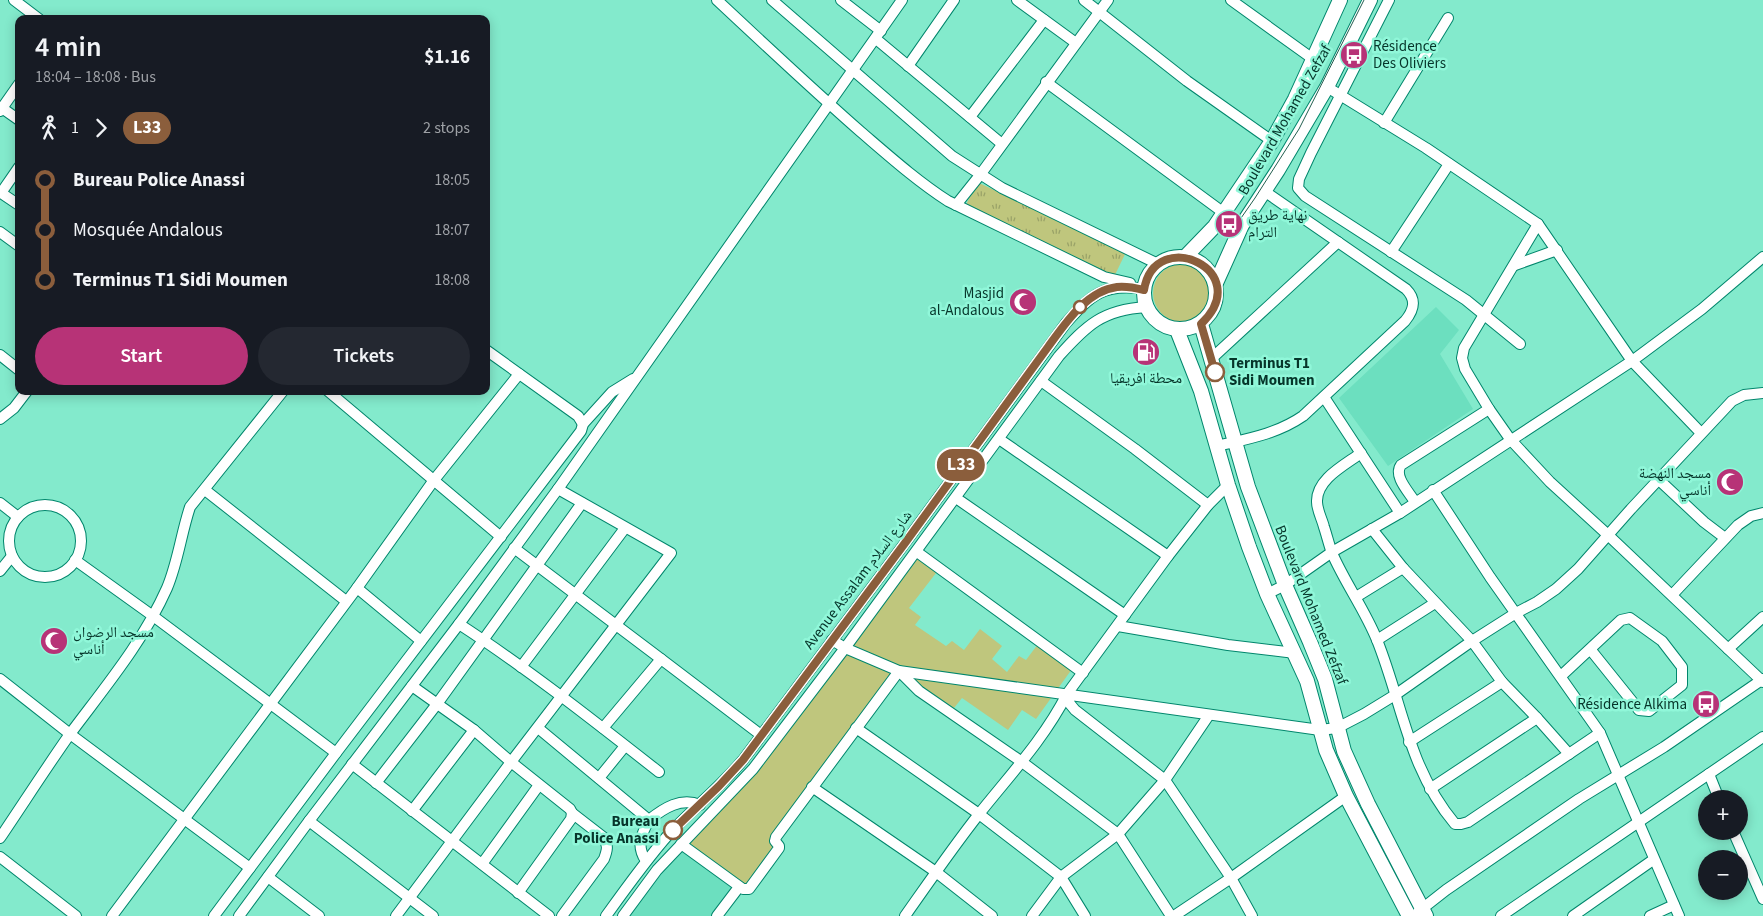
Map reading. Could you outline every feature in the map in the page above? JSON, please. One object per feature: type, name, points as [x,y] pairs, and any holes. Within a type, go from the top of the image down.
[{"type":"main road","name":"Boulevard Mohamed Zefzaf","points":[[1185,257],[1215,226],[1272,141],[1295,100],[1340,0]]},
{"type":"main road","name":"Boulevard Mohamed Zefzaf","points":[[1216,283],[1242,225],[1327,87],[1370,0]]},
{"type":"main road","points":[[1176,257],[1185,257],[1198,262],[1209,270],[1216,283],[1217,294],[1215,306],[1201,324],[1190,329],[1177,330],[1158,323],[1146,307],[1145,288],[1149,276],[1158,264],[1176,257]]},
{"type":"main road","name":"Boulevard Mohamed Zefzaf","points":[[1201,324],[1234,442],[1257,514],[1284,585],[1325,679],[1344,751],[1420,914]]},
{"type":"main road","points":[[1177,330],[1201,391],[1228,486],[1249,547],[1267,594],[1295,653],[1313,697],[1326,750],[1346,796],[1409,916]]},
{"type":"street","points":[[14,0],[33,15]]},
{"type":"street","points":[[716,0],[829,104],[932,190],[956,205],[1104,277],[1145,288]]},
{"type":"street","points":[[772,0],[952,156],[980,175],[1044,209],[1158,264]]},
{"type":"street","points":[[841,0],[908,66],[1002,144]]},
{"type":"street","points":[[239,916],[558,489],[902,0]]},
{"type":"street","points":[[908,66],[954,0]]},
{"type":"street","points":[[1017,0],[1076,43]]},
{"type":"street","points":[[1084,0],[1187,81],[1272,141]]},
{"type":"street","points":[[956,205],[1108,0]]},
{"type":"street","points":[[1231,0],[1313,59]]},
{"type":"street","points":[[1390,0],[1340,95],[1299,179],[1298,188],[1305,196],[1466,300],[1520,344]]},
{"type":"street","points":[[1384,123],[1448,18]]},
{"type":"street","points":[[970,118],[1044,20]]},
{"type":"street","points":[[1046,82],[1224,213]]},
{"type":"street","points":[[1327,87],[1426,148],[1538,224],[1632,361],[1701,433]]},
{"type":"street","points":[[15,90],[1,109],[15,118]]},
{"type":"street","points":[[1391,252],[1449,164]]},
{"type":"street","points":[[15,173],[1,193],[15,202]]},
{"type":"street","points":[[1217,446],[1258,436],[1291,424],[1405,321],[1412,312],[1414,303],[1406,289],[1264,191]]},
{"type":"street","points":[[1420,914],[1441,894],[1499,854],[1617,775],[1664,747],[1762,680],[1550,482],[1510,439],[1465,369],[1462,358],[1464,348],[1515,266],[1538,224]]},
{"type":"street","points":[[0,232],[15,243]]},
{"type":"street","points":[[1211,359],[1338,242]]},
{"type":"street","points":[[1515,266],[1557,250]]},
{"type":"street","points":[[1267,594],[1284,585],[1332,552],[1400,513],[1510,439],[1632,361],[1710,303],[1763,257]]},
{"type":"street","points":[[1102,291],[1106,284],[1104,277]]},
{"type":"street","name":"Avenue Assalam شارع السلام","points":[[606,916],[646,861],[670,833],[743,760],[1066,323],[1084,304],[1102,291],[1119,286],[1145,288]]},
{"type":"street","name":"Avenue Assalam شارع السلام","points":[[623,916],[657,870],[753,769],[917,552],[1060,356],[1078,335],[1092,323],[1118,310],[1146,307]]},
{"type":"street","points":[[490,353],[578,416],[583,424]]},
{"type":"street","points":[[0,355],[15,367]]},
{"type":"street","points":[[112,916],[346,601],[358,588],[434,480],[519,374]]},
{"type":"street","points":[[214,916],[581,431],[583,424],[612,392],[637,376]]},
{"type":"street","points":[[1042,381],[1208,505]]},
{"type":"street","points":[[832,640],[845,648],[898,671],[1320,730],[1337,728],[1395,695],[1472,641],[1516,613],[1538,602],[1556,589],[1578,569],[1658,479],[1732,401],[1739,396],[1763,392]]},
{"type":"street","points":[[0,419],[14,408],[24,395]]},
{"type":"street","points":[[0,838],[70,734],[121,668],[153,616],[167,587],[190,508],[280,395]]},
{"type":"street","points":[[333,395],[501,537]]},
{"type":"street","points":[[1324,396],[1400,513]]},
{"type":"street","points":[[1415,502],[1400,477],[1398,470],[1401,465],[1489,409]]},
{"type":"street","points":[[999,439],[1168,556]]},
{"type":"street","points":[[1361,454],[1330,476],[1318,493],[1318,507],[1332,552],[1377,640],[1409,742],[1430,788],[1446,814],[1455,824],[1461,824],[1473,819],[1600,733]]},
{"type":"street","points":[[1658,479],[1704,522],[1725,538]]},
{"type":"street","points":[[905,916],[979,814],[1022,762],[1054,718],[1067,694],[1168,556],[1208,505],[1228,486]]},
{"type":"street","points":[[396,916],[511,762],[671,554],[558,489]]},
{"type":"street","points":[[205,490],[346,601]]},
{"type":"street","points":[[1433,490],[1454,524],[1600,733],[1679,916]]},
{"type":"street","points":[[956,498],[1125,615]]},
{"type":"street","points":[[0,503],[18,517]]},
{"type":"street","points":[[376,783],[437,704],[582,503]]},
{"type":"street","points":[[42,505],[58,507],[67,512],[79,529],[81,540],[80,550],[68,568],[58,574],[37,576],[23,568],[12,556],[10,546],[12,526],[18,517],[27,510],[42,505]]},
{"type":"street","points":[[1672,596],[1745,519],[1763,513]]},
{"type":"street","points":[[521,668],[626,528]]},
{"type":"street","points":[[1372,529],[1403,568],[1472,641],[1502,682],[1538,718],[1568,754]]},
{"type":"street","points":[[514,548],[761,735]]},
{"type":"street","points":[[917,552],[1083,673]]},
{"type":"street","points":[[0,571],[12,556]]},
{"type":"street","points":[[75,560],[336,753]]},
{"type":"street","points":[[1356,597],[1403,568]]},
{"type":"street","points":[[358,588],[421,641]]},
{"type":"street","points":[[1377,640],[1435,603]]},
{"type":"street","points":[[1728,649],[1763,616]]},
{"type":"street","points":[[1562,676],[1620,620],[1630,618],[1662,641],[1682,667],[1682,685],[1649,710],[1639,710],[1590,649]]},
{"type":"street","points":[[459,624],[484,640],[603,728],[658,772]]},
{"type":"street","points":[[1118,626],[1228,645],[1295,653]]},
{"type":"street","points":[[603,728],[661,659]]},
{"type":"street","points":[[681,844],[739,887],[744,890],[749,889],[779,848],[775,841],[776,837],[898,671]]},
{"type":"street","points":[[898,671],[920,690],[1022,762],[1118,834],[1173,916],[1231,878],[1346,796]]},
{"type":"street","points":[[0,679],[183,820],[250,868]]},
{"type":"street","points":[[1409,742],[1502,682]]},
{"type":"street","points":[[412,686],[474,730],[607,842],[607,851],[604,859],[562,916]]},
{"type":"street","points":[[1067,694],[1074,710],[1165,780],[1231,878],[1252,916]]},
{"type":"street","points":[[1032,916],[1061,878],[1118,834],[1165,780],[1209,715]]},
{"type":"street","points":[[1430,788],[1538,718]]},
{"type":"street","points":[[538,728],[649,820]]},
{"type":"street","points":[[856,728],[979,814],[1061,878],[1085,916]]},
{"type":"street","points":[[412,811],[474,730]]},
{"type":"street","points":[[1501,916],[1763,737]]},
{"type":"street","points":[[599,778],[625,746]]},
{"type":"street","points":[[352,764],[549,916]]},
{"type":"street","points":[[1709,774],[1715,790]]},
{"type":"street","points":[[482,864],[539,785]]},
{"type":"street","points":[[719,786],[729,796]]},
{"type":"street","points":[[812,787],[936,872],[992,916]]},
{"type":"street","points":[[646,861],[639,848],[640,839],[649,820],[671,805],[692,802],[700,805]]},
{"type":"street","points":[[518,893],[571,819],[572,813]]},
{"type":"street","points":[[309,821],[434,916]]},
{"type":"street","points":[[1737,840],[1763,899]]},
{"type":"street","points":[[0,857],[76,916]]},
{"type":"street","points":[[1573,916],[1654,860]]},
{"type":"street","points":[[268,877],[319,916]]},
{"type":"street","points":[[717,916],[739,887]]},
{"type":"street","points":[[1650,916],[1674,905]]},
{"type":"shaded area","points":[[1436,307],[1459,330],[1440,354],[1473,409],[1388,466],[1339,398]]},
{"type":"shaded area","points":[[681,844],[739,887],[717,916],[623,916]]},
{"type":"green space","points":[[977,182],[1126,252],[1114,277],[965,207]]},
{"type":"green space","points":[[1176,264],[1188,264],[1198,268],[1207,277],[1211,299],[1203,314],[1188,322],[1176,322],[1166,318],[1157,309],[1153,299],[1153,287],[1157,277],[1166,268]]},
{"type":"green space","points":[[917,552],[936,573],[909,608],[921,617],[915,625],[946,646],[952,641],[964,650],[980,629],[1002,646],[992,659],[1007,672],[1019,656],[1026,660],[1038,644],[1086,679],[1072,669],[1036,719],[1022,710],[1008,730],[962,698],[954,708],[898,671],[774,842],[779,846],[746,891],[681,844],[729,796]]},
{"type":"tram line","points":[[1232,231],[1299,129],[1364,0]]},
{"type":"bus line","name":"L33","points":[[673,830],[743,760],[1048,347],[1066,323],[1084,304],[1102,291],[1119,286],[1144,290],[1153,269],[1166,260],[1185,257],[1198,262],[1209,270],[1216,283],[1215,306],[1201,324],[1215,372]]},
{"type":"place","name":"Résidence Des Oliviers","points":[[1354,55]]},
{"type":"place","name":"نهاية طريق الترام","points":[[1229,224]]},
{"type":"place","name":"Masjid al-Andalous","points":[[1023,302]]},
{"type":"place","name":"محطة افريقيا","points":[[1146,352]]},
{"type":"place","name":"Terminus T1 Sidi Moumen","points":[[1215,372]]},
{"type":"place","name":"مسجد النهضة أناسي","points":[[1730,482]]},
{"type":"place","name":"مسجد الرضوان أناسي","points":[[54,641]]},
{"type":"place","name":"Résidence Alkima","points":[[1706,704]]},
{"type":"place","name":"Bureau Police Anassi","points":[[673,830]]}]
